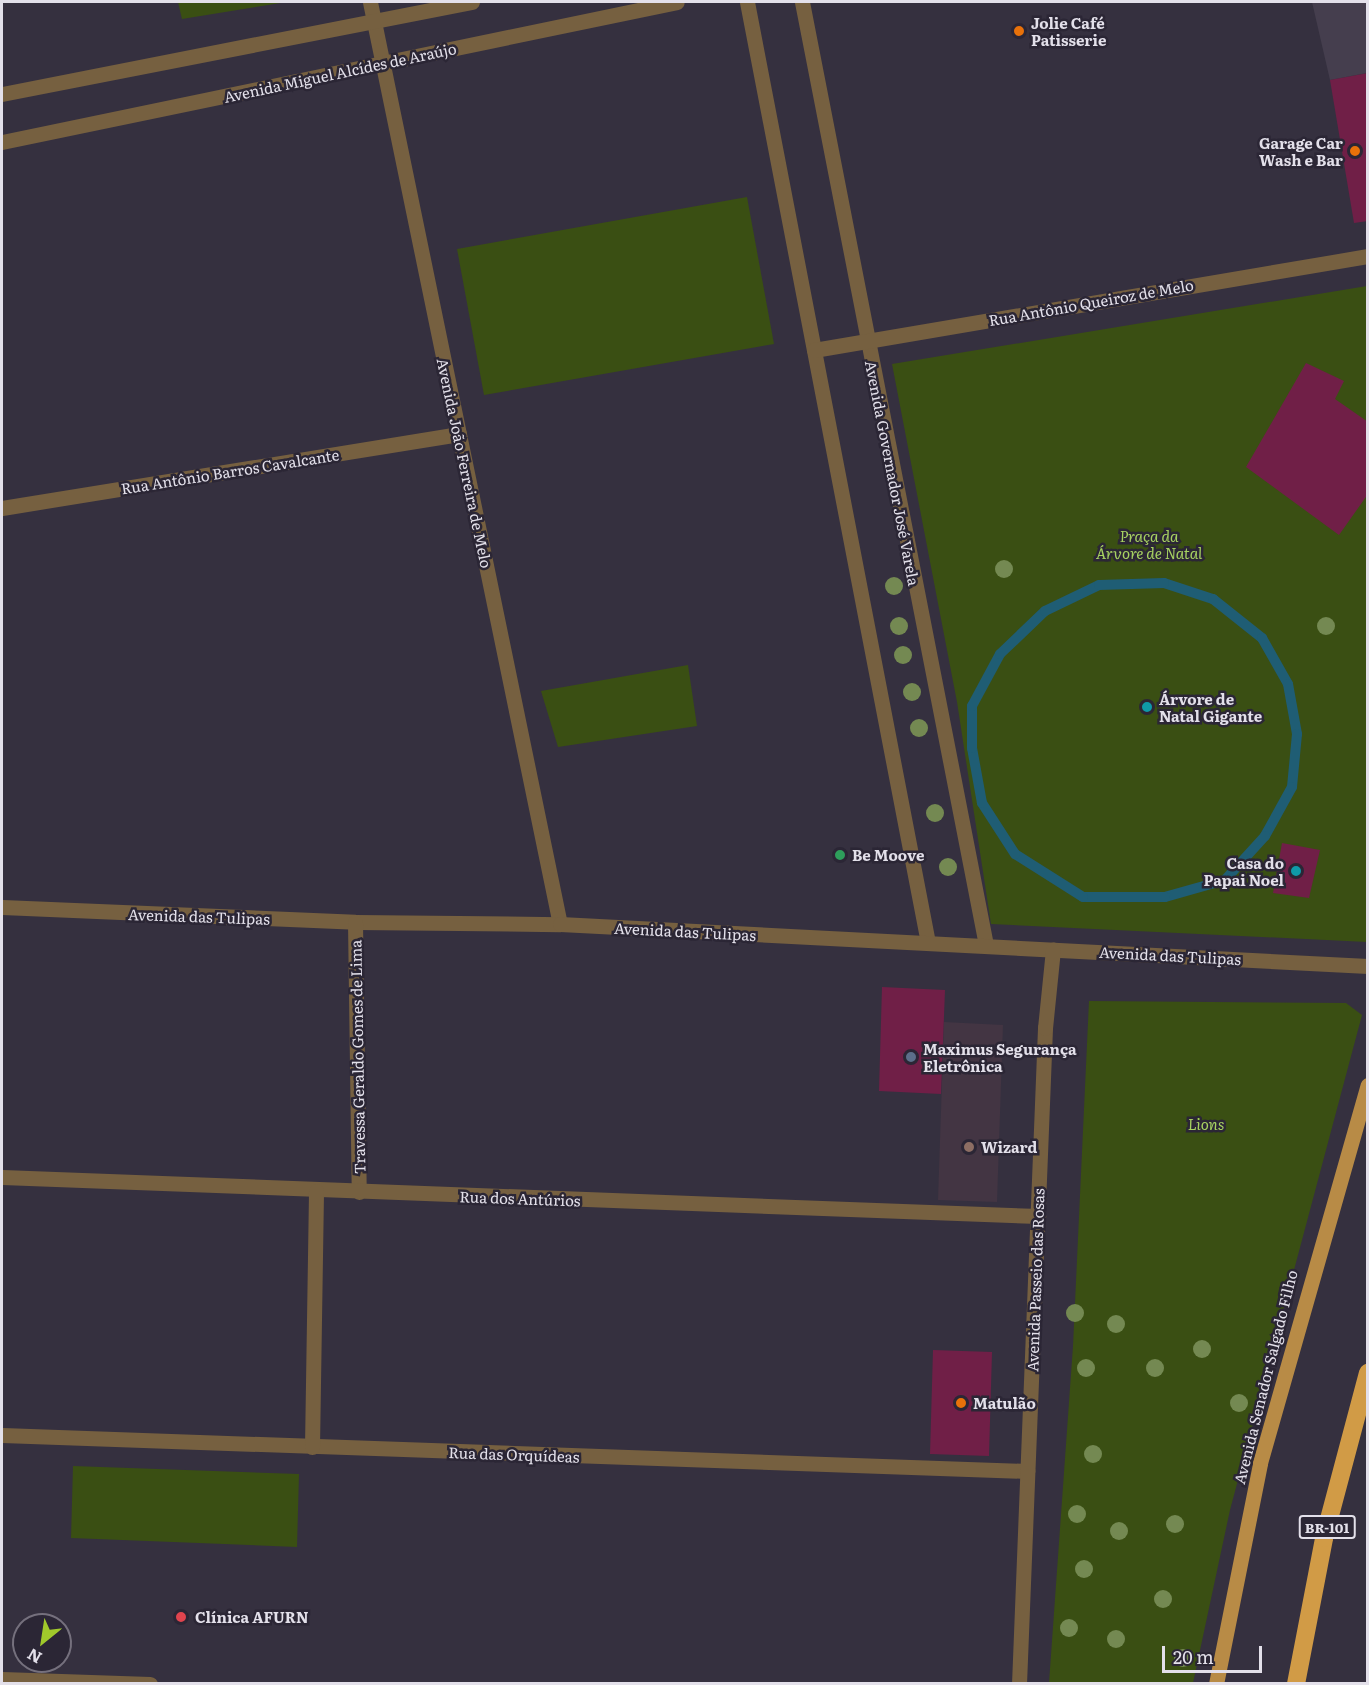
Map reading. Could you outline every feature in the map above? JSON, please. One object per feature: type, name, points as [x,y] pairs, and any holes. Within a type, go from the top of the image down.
[{"type":"highway","name":"BR-101","points":[[1296,1683],[1324,1538],[1368,1373]]},
{"type":"main road","name":"Avenida Senador Salgado Filho","points":[[1216,1683],[1260,1463],[1368,1085]]},
{"type":"street","name":"Avenida João Ferreira de Melo","points":[[370,2],[560,924]]},
{"type":"street","points":[[2,94],[472,2]]},
{"type":"street","name":"Avenida Miguel Alcídes de Araújo","points":[[2,142],[677,2]]},
{"type":"street","points":[[747,2],[928,944]]},
{"type":"street","name":"Avenida Governador José Varela","points":[[802,2],[986,945]]},
{"type":"street","name":"Rua Antônio Queiroz de Melo","points":[[814,350],[1368,256]]},
{"type":"street","name":"Rua Antônio Barros Cavalcante","points":[[2,508],[459,434]]},
{"type":"street","name":"Avenida das Tulipas","points":[[2,908],[355,922],[560,924],[1368,966]]},
{"type":"street","name":"Travessa Geraldo Gomes de Lima","points":[[355,922],[359,1192]]},
{"type":"street","name":"Avenida Passeio das Rosas","points":[[1019,1683],[1045,1028],[1053,949]]},
{"type":"street","name":"Rua dos Antúrios","points":[[2,1177],[316,1191],[1038,1216]]},
{"type":"street","points":[[312,1447],[316,1191]]},
{"type":"street","name":"Rua das Orquídeas","points":[[2,1435],[1027,1471]]},
{"type":"street","points":[[2,1679],[150,1683]]},
{"type":"shaded area","points":[[1312,2],[1367,2],[1367,73],[1330,80]]},
{"type":"shaded area","name":"Wizard","points":[[944,1022],[1003,1025],[997,1202],[938,1200]]},
{"type":"green space","points":[[178,2],[287,2],[182,19]]},
{"type":"green space","points":[[747,197],[774,344],[484,395],[457,249]]},
{"type":"green space","name":"Praça da Árvore de Natal","points":[[1367,286],[1367,942],[991,924],[957,702],[892,364]]},
{"type":"green space","points":[[688,665],[697,726],[558,747],[541,691]]},
{"type":"green space","name":"Lions","points":[[1089,1001],[1346,1003],[1362,1015],[1230,1510],[1193,1683],[1049,1683],[1073,1346]]},
{"type":"green space","points":[[73,1466],[299,1474],[297,1547],[71,1538]]},
{"type":"building","name":"Garage Car Wash e Bar","points":[[1368,73],[1368,221],[1354,223],[1330,80]]},
{"type":"building","points":[[1306,363],[1344,381],[1335,399],[1368,422],[1368,494],[1339,535],[1246,467]]},
{"type":"building","name":"Casa do Papai Noel","points":[[1282,843],[1320,850],[1309,898],[1273,893]]},
{"type":"building","name":"Maximus Segurança Eletrônica","points":[[882,987],[945,990],[941,1094],[879,1091]]},
{"type":"building","name":"Matulão","points":[[933,1350],[992,1352],[989,1456],[930,1454]]},
{"type":"waterway","points":[[1164,583],[1213,599],[1262,638],[1288,684],[1297,734],[1292,787],[1265,836],[1225,880],[1165,897],[1083,897],[1015,854],[982,803],[972,748],[972,706],[1000,654],[1045,611],[1099,585],[1164,583]]},
{"type":"place","name":"Jolie Café Patisserie","points":[[1019,31]]},
{"type":"place","name":"Garage Car Wash e Bar","points":[[1355,151]]},
{"type":"place","name":"Árvore de Natal Gigante","points":[[1147,707]]},
{"type":"place","name":"Be Moove","points":[[840,855]]},
{"type":"place","name":"Casa do Papai Noel","points":[[1296,871]]},
{"type":"place","name":"Maximus Segurança Eletrônica","points":[[911,1057]]},
{"type":"place","name":"Wizard","points":[[969,1147]]},
{"type":"place","name":"Matulão","points":[[961,1403]]},
{"type":"place","name":"Clínica AFURN","points":[[181,1617]]}]
